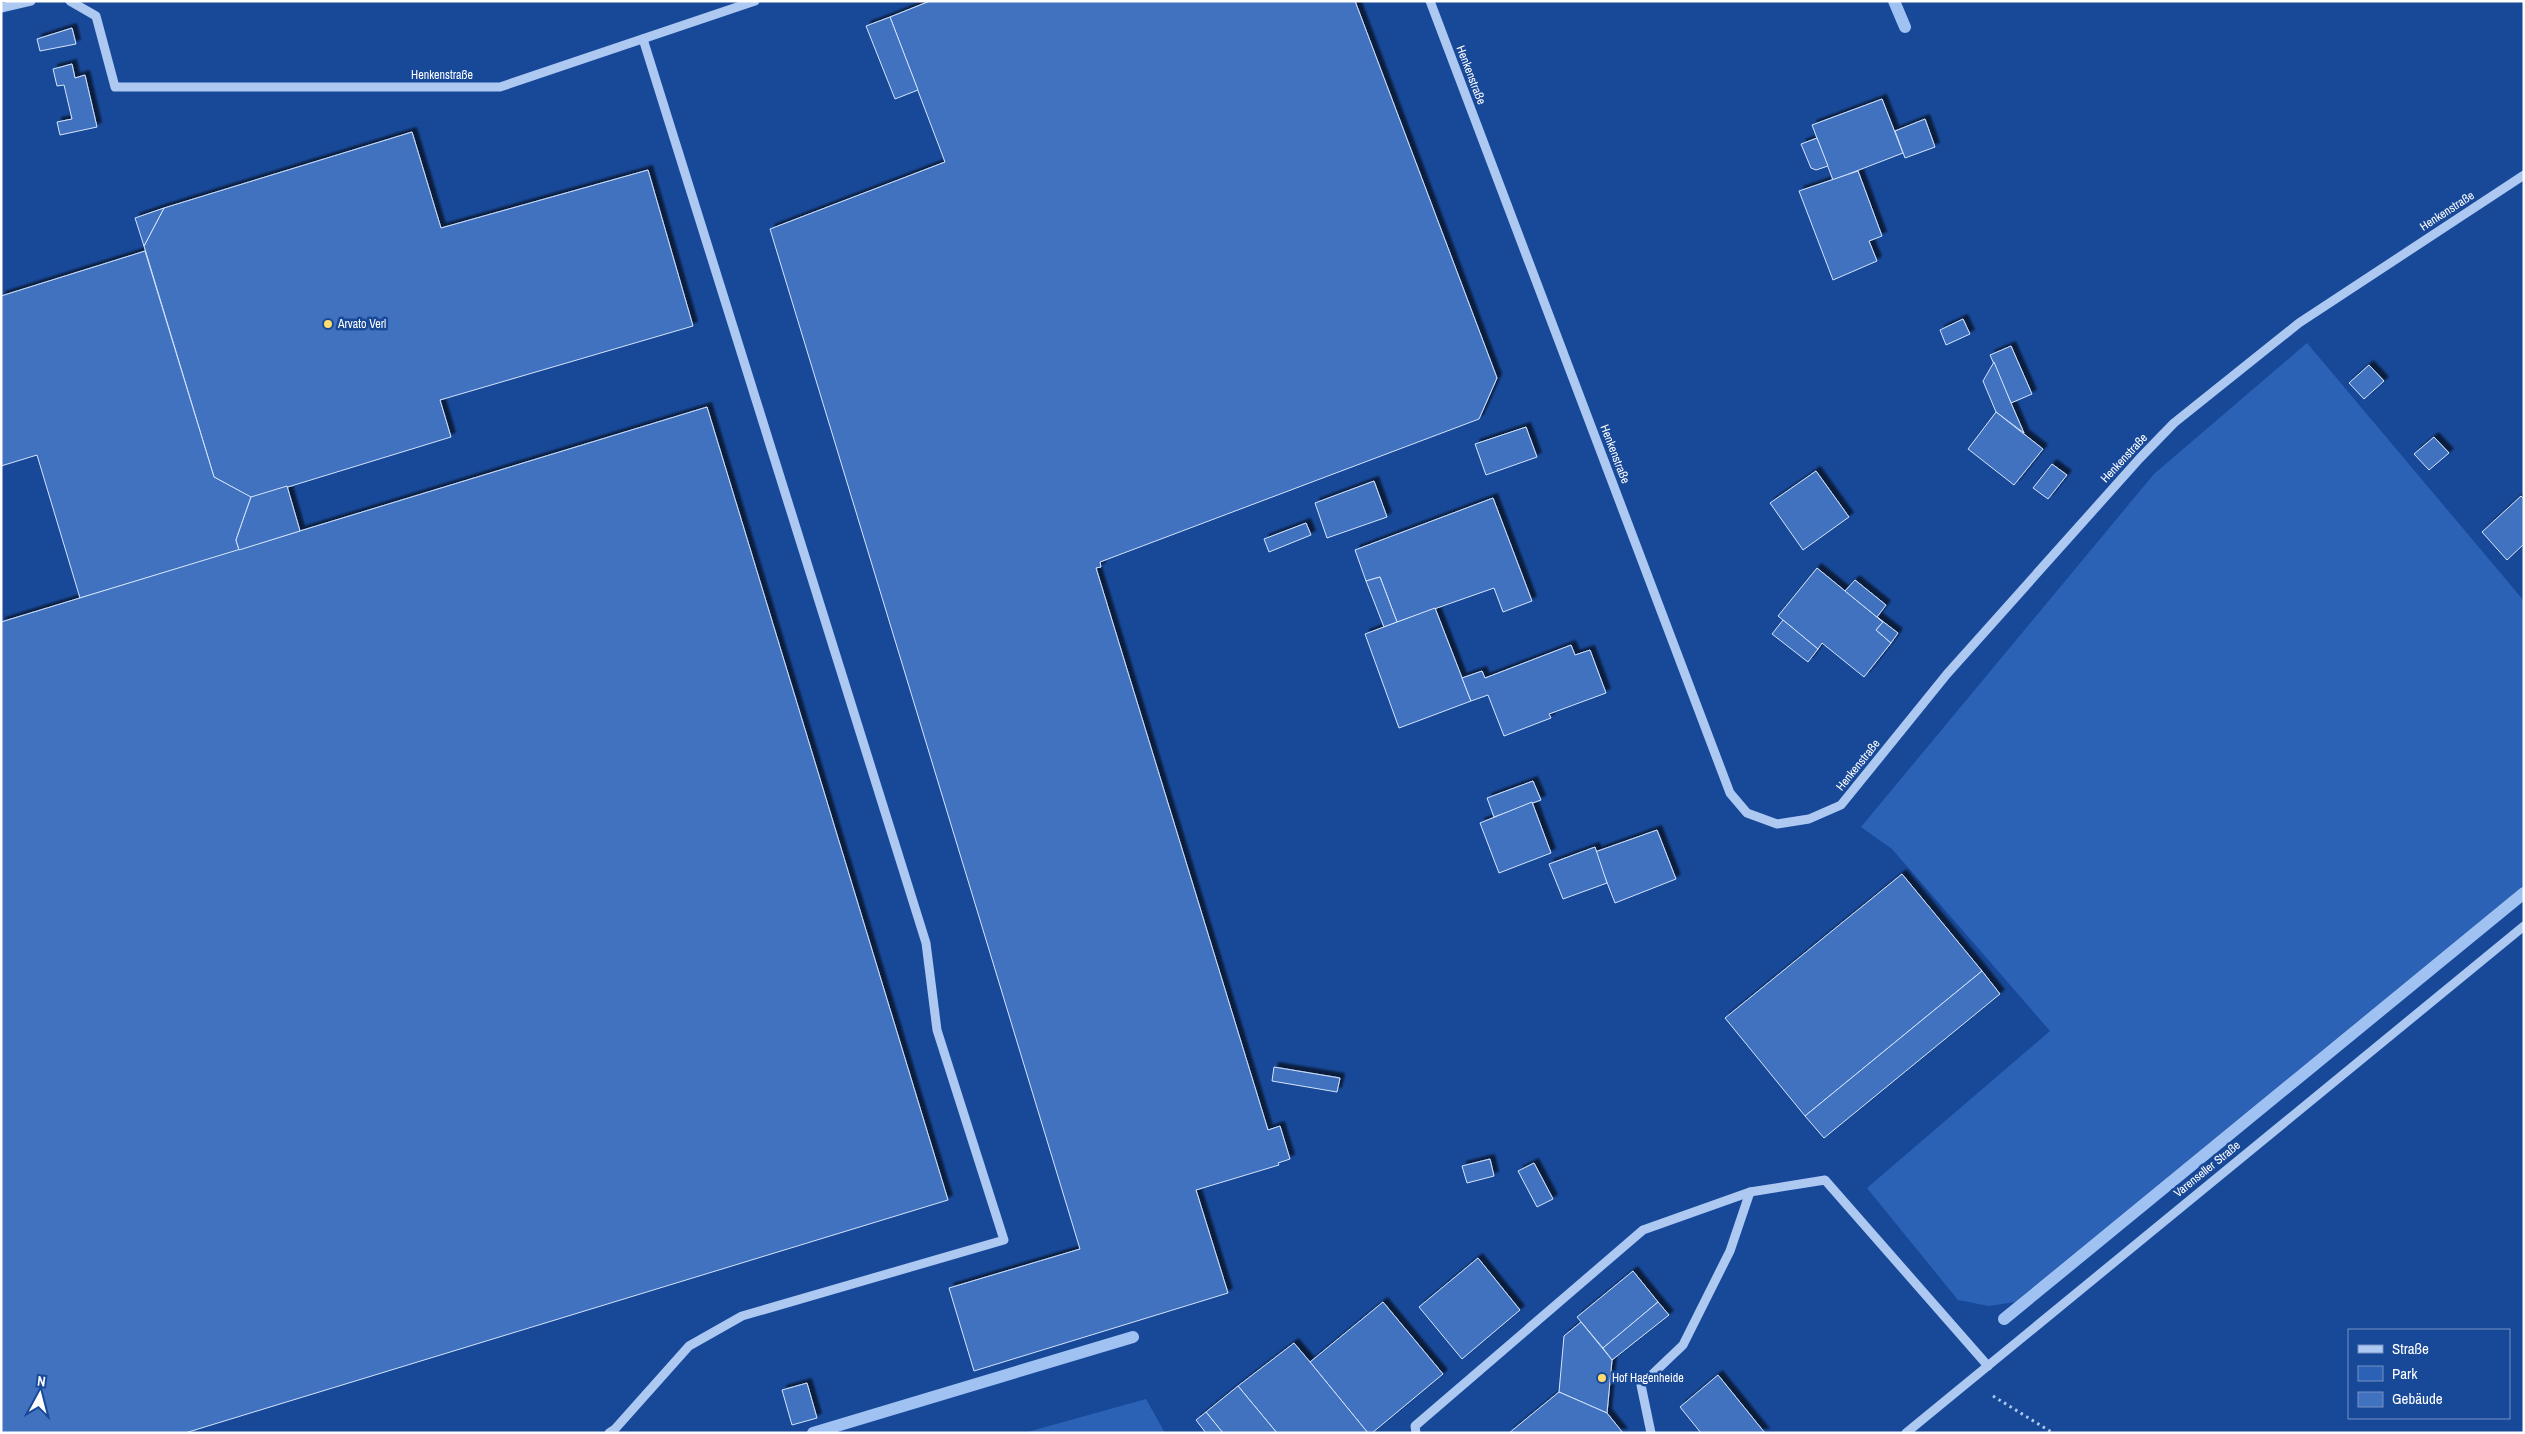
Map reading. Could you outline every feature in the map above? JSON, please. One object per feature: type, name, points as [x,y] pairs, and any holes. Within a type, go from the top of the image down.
[{"type":"street","points":[[1,8],[31,1]]},
{"type":"street","name":"Henkenstraße","points":[[70,1],[96,16],[115,87],[500,87],[755,1]]},
{"type":"street","name":"Henkenstraße","points":[[1430,1],[1730,793],[1747,813],[1777,824],[1809,819],[1841,805],[1947,674],[2140,458],[2174,423],[2299,324],[2524,176]]},
{"type":"street","points":[[609,1433],[615,1429],[689,1346],[742,1316],[1004,1240],[937,1030],[926,943],[643,39]]},
{"type":"street","name":"Varenseller Straße","points":[[1906,1433],[2524,926]]},
{"type":"street","points":[[1416,1433],[1415,1426],[1643,1230],[1750,1192],[1826,1180],[1988,1366]]},
{"type":"street","points":[[1651,1433],[1641,1385],[1683,1345],[1730,1251],[1750,1192]]},
{"type":"path","points":[[1969,1381],[2053,1433]]},
{"type":"green space","points":[[2307,343],[2524,601],[2524,885],[2015,1302],[1989,1306],[1958,1300],[1867,1188],[2050,1031],[1892,849],[1861,827],[2154,474]]},
{"type":"green space","points":[[1146,1399],[1165,1433],[1024,1433]]},
{"type":"building","points":[[930,1],[1355,1],[1497,378],[1479,419],[1100,562],[1101,567],[1096,568],[1268,1130],[1280,1126],[1290,1159],[1278,1163],[1279,1165],[1196,1190],[1228,1293],[974,1371],[949,1288],[1080,1249],[770,229],[945,162],[890,17]]},
{"type":"building","points":[[890,17],[918,90],[895,99],[866,26]]},
{"type":"building","points":[[72,28],[76,44],[40,51],[37,39]]},
{"type":"building","points":[[72,64],[75,78],[85,75],[97,127],[60,135],[57,122],[72,119],[64,85],[57,86],[53,69]]},
{"type":"building","points":[[1882,99],[1903,153],[1833,180],[1812,125]]},
{"type":"building","points":[[1925,119],[1935,147],[1905,158],[1895,131]]},
{"type":"building","points":[[412,132],[441,228],[648,170],[693,326],[440,400],[451,437],[252,498],[214,477],[144,246],[164,208]]},
{"type":"building","points":[[1817,138],[1828,166],[1816,170],[1811,168],[1801,144]]},
{"type":"building","points":[[1858,171],[1882,236],[1869,241],[1877,261],[1833,280],[1799,191]]},
{"type":"building","points":[[164,208],[144,246],[135,218]]},
{"type":"building","points":[[145,251],[214,477],[251,497],[236,540],[239,550],[80,598],[37,455],[1,466],[1,296]]},
{"type":"building","points":[[1963,319],[1970,334],[1946,345],[1940,330]]},
{"type":"building","points":[[2011,346],[2032,394],[2011,403],[1990,355]]},
{"type":"building","points":[[1994,362],[2024,433],[1996,412],[1983,381]]},
{"type":"building","points":[[2369,365],[2384,381],[2364,399],[2349,383]]},
{"type":"building","points":[[707,407],[948,1200],[185,1433],[1,1433],[1,622]]},
{"type":"building","points":[[1996,412],[2043,449],[2014,485],[1968,449]]},
{"type":"building","points":[[1526,427],[1537,457],[1486,475],[1475,444]]},
{"type":"building","points":[[2434,437],[2449,453],[2429,470],[2414,454]]},
{"type":"building","points":[[2052,464],[2067,475],[2048,499],[2033,488]]},
{"type":"building","points":[[1816,471],[1849,517],[1803,550],[1770,503]]},
{"type":"building","points":[[1374,481],[1387,517],[1327,538],[1315,503]]},
{"type":"building","points":[[287,486],[300,531],[239,550],[236,540],[251,497]]},
{"type":"building","points":[[2521,496],[2524,499],[2524,544],[2507,560],[2482,532]]},
{"type":"building","points":[[1493,498],[1532,601],[1503,612],[1494,588],[1397,622],[1380,577],[1366,581],[1355,550]]},
{"type":"building","points":[[1306,523],[1311,535],[1269,552],[1264,539]]},
{"type":"building","points":[[1817,568],[1883,622],[1876,630],[1891,643],[1864,677],[1822,643],[1818,649],[1778,616]]},
{"type":"building","points":[[1380,577],[1397,622],[1384,627],[1366,581]]},
{"type":"building","points":[[1855,580],[1886,605],[1877,617],[1898,633],[1891,643],[1876,630],[1883,622],[1845,591]]},
{"type":"building","points":[[1435,608],[1471,701],[1399,728],[1365,634]]},
{"type":"building","points":[[1783,620],[1818,649],[1808,662],[1772,634]]},
{"type":"building","points":[[1571,645],[1575,655],[1590,650],[1606,693],[1549,714],[1551,718],[1504,736],[1488,695],[1471,701],[1462,678],[1482,671],[1485,678]]},
{"type":"building","points":[[1533,781],[1541,800],[1494,817],[1487,798]]},
{"type":"building","points":[[1532,802],[1551,853],[1499,873],[1480,823]]},
{"type":"building","points":[[1657,830],[1676,879],[1615,903],[1595,852]]},
{"type":"building","points":[[1595,847],[1607,883],[1563,899],[1549,864]]},
{"type":"building","points":[[1902,874],[1982,971],[1805,1116],[1725,1018]]},
{"type":"building","points":[[1982,971],[2000,994],[1824,1138],[1805,1116]]},
{"type":"building","points":[[1274,1067],[1340,1078],[1337,1092],[1272,1081]]},
{"type":"building","points":[[1490,1159],[1494,1176],[1467,1183],[1462,1166]]},
{"type":"building","points":[[1534,1163],[1553,1199],[1537,1207],[1518,1171]]},
{"type":"building","points":[[1478,1258],[1520,1310],[1462,1359],[1419,1307]]},
{"type":"building","points":[[1633,1271],[1658,1302],[1603,1348],[1577,1317]]},
{"type":"building","points":[[1383,1302],[1443,1374],[1372,1433],[1368,1433],[1310,1362]]},
{"type":"building","points":[[1658,1302],[1669,1315],[1612,1360],[1603,1348]]},
{"type":"building","points":[[1581,1322],[1612,1360],[1607,1413],[1559,1392],[1564,1336]]},
{"type":"building","points":[[1294,1343],[1368,1433],[1277,1433],[1238,1386]]},
{"type":"building","points":[[1718,1375],[1765,1433],[1701,1433],[1680,1407]]},
{"type":"building","points":[[807,1383],[817,1418],[792,1425],[782,1390]]},
{"type":"building","points":[[1238,1386],[1277,1433],[1223,1433],[1206,1412]]},
{"type":"building","points":[[1559,1392],[1607,1413],[1623,1433],[1509,1433]]},
{"type":"building","points":[[1206,1412],[1223,1433],[1206,1433],[1196,1420]]},
{"type":"waterway","points":[[1894,1],[1905,27]]},
{"type":"waterway","points":[[2004,1319],[2524,893]]},
{"type":"waterway","points":[[813,1433],[1133,1337]]},
{"type":"place","name":"Arvato Verl","points":[[328,324]]},
{"type":"place","name":"Hof Hagenheide","points":[[1602,1378]]}]
